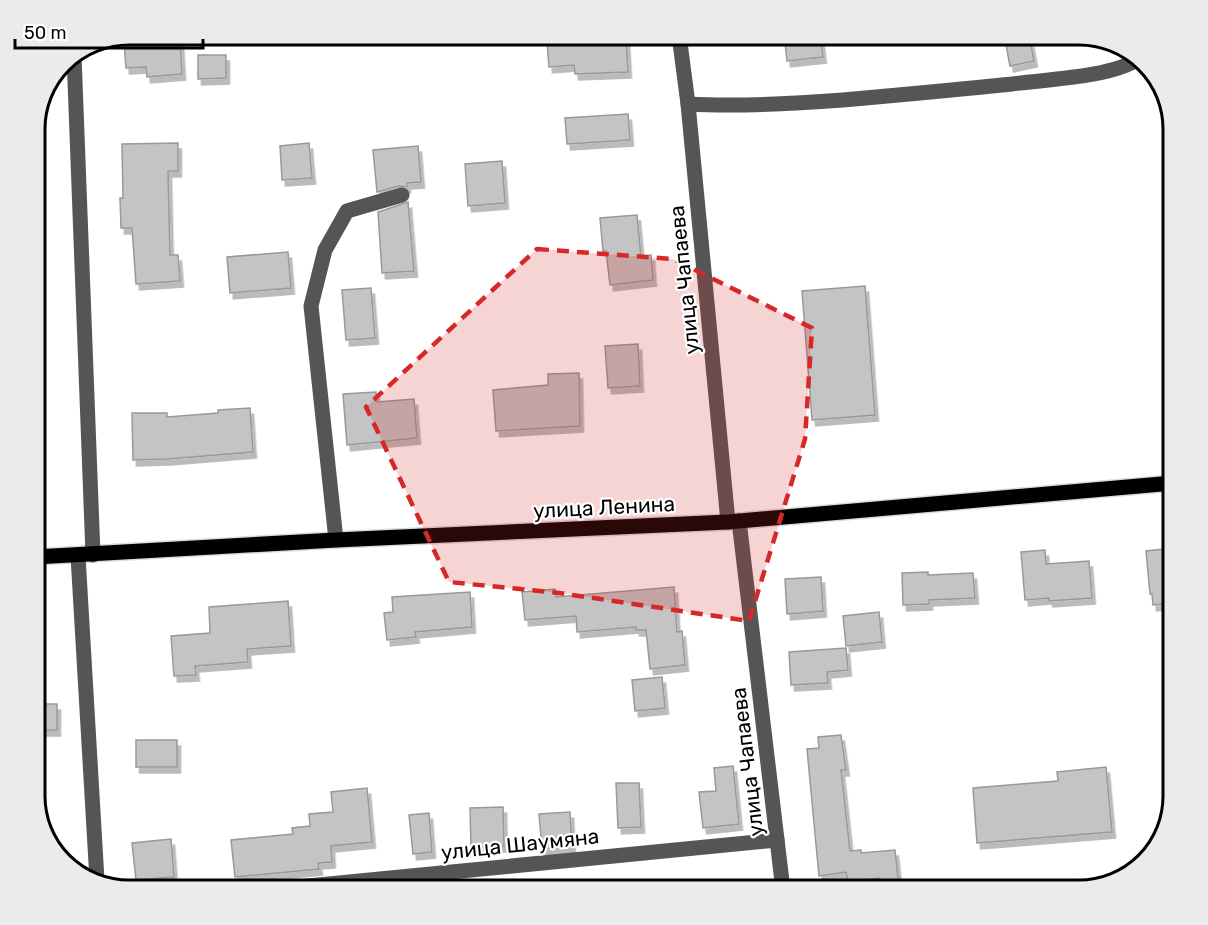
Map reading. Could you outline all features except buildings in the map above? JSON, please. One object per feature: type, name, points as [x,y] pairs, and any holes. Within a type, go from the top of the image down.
[{"type":"main road","name":"улица Ленина","points":[[45,557],[734,521],[1163,484]]},
{"type":"street","name":"улица Чапаева","points":[[680,45],[734,521],[782,880]]},
{"type":"street","points":[[688,104],[732,107],[931,93],[1074,76],[1127,67],[1132,64]]},
{"type":"street","points":[[74,65],[85,555],[97,874]]},
{"type":"street","points":[[336,540],[311,306],[325,250],[347,211],[402,195]]},
{"type":"street","name":"улица Шаумяна","points":[[377,880],[777,840]]},
{"type":"highlighted area","points":[[537,249],[673,259],[812,328],[805,439],[749,621],[559,593],[449,582],[366,407]]}]
